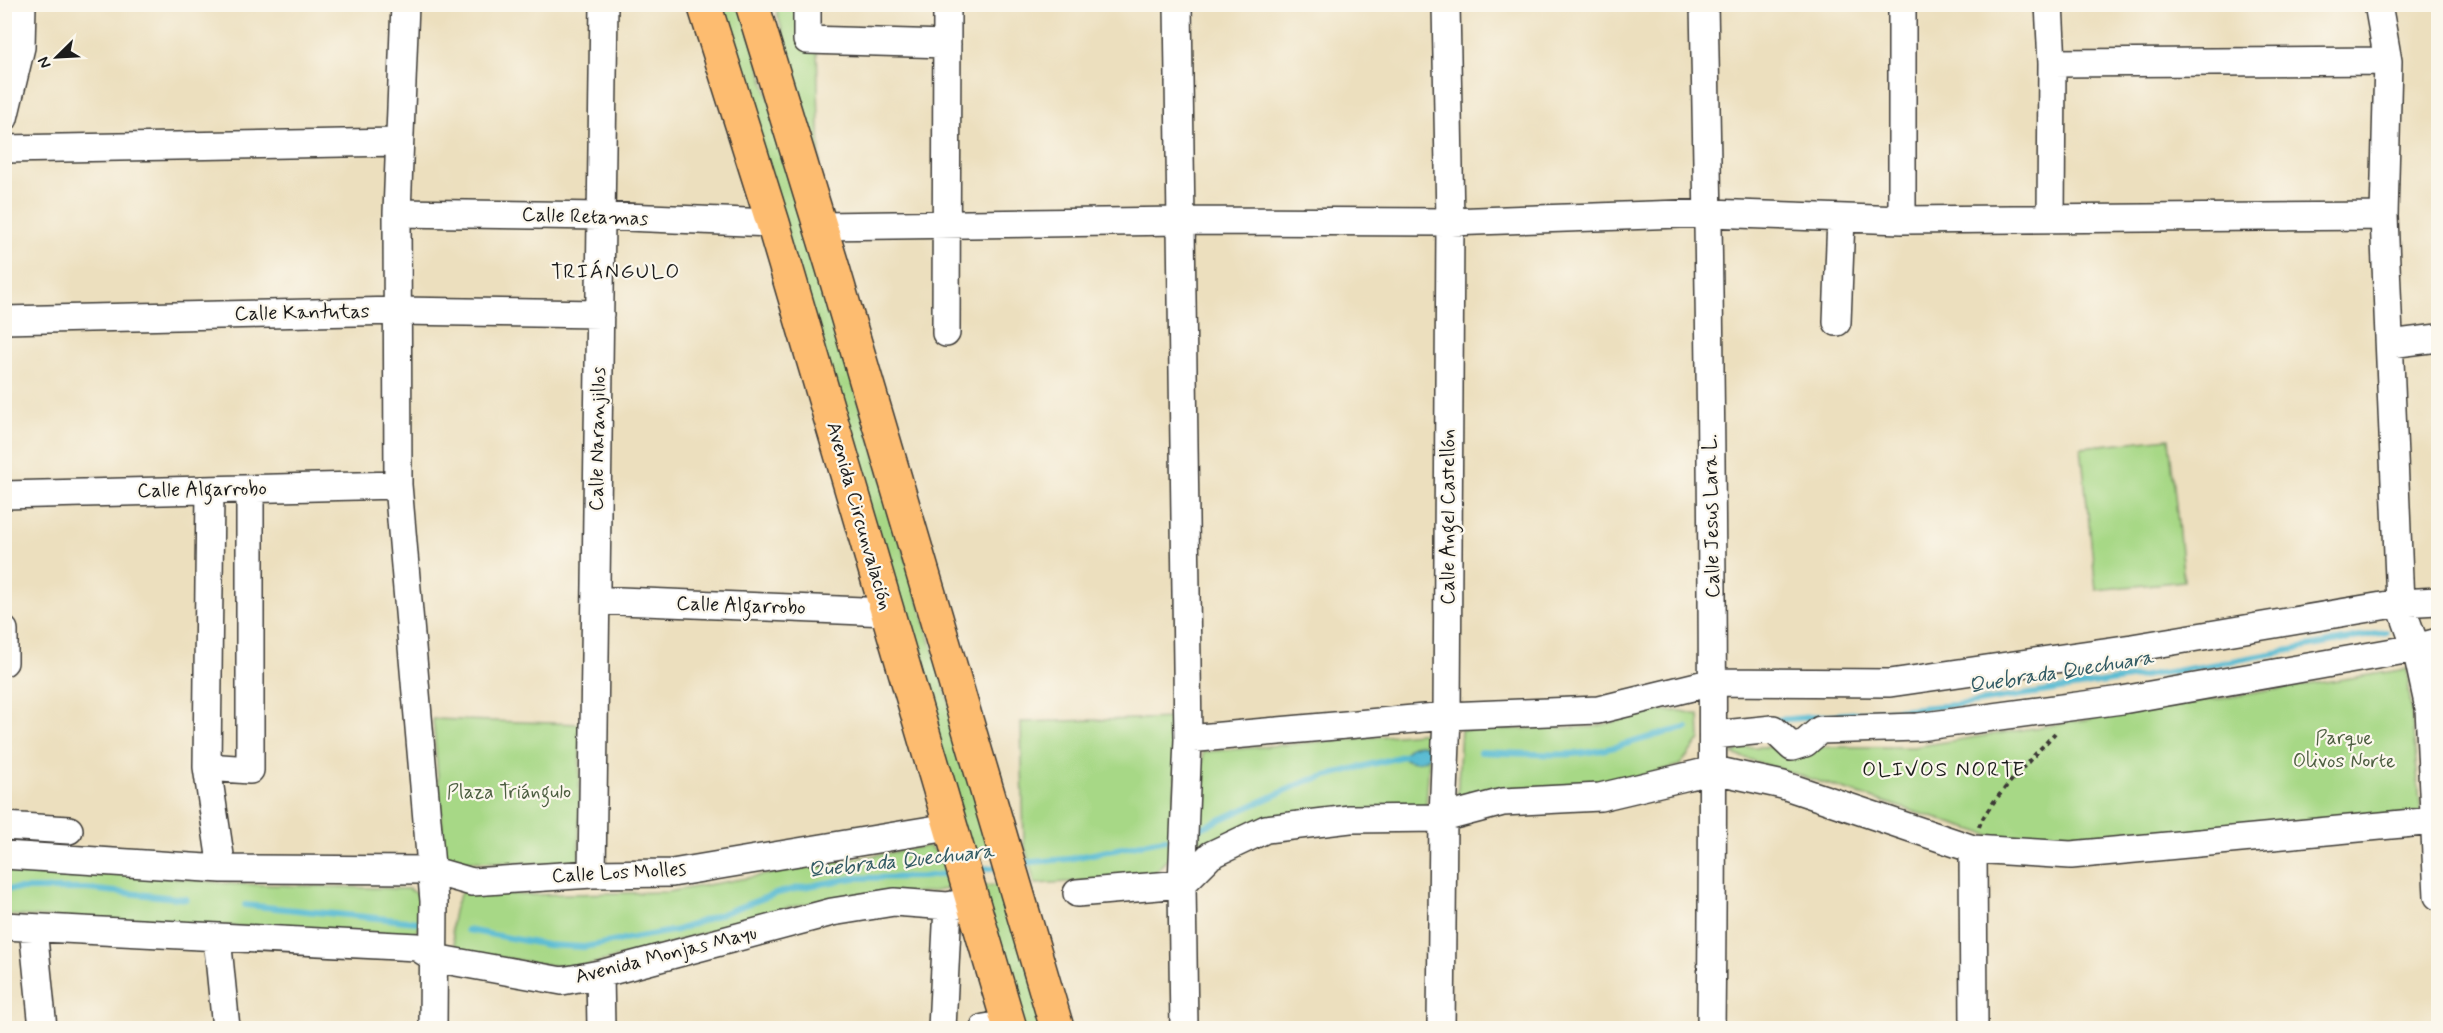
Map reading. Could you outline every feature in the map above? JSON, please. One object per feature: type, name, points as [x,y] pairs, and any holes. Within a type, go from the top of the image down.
[{"type":"main road","name":"Avenida Circunvalación","points":[[704,4],[773,223],[954,840],[963,898],[1001,1027]]},
{"type":"main road","points":[[752,4],[820,226],[1057,1029]]},
{"type":"street","points":[[4,118],[21,47],[22,4]]},
{"type":"street","points":[[405,4],[397,213],[399,485],[434,901],[433,1029]]},
{"type":"street","name":"Calle Naranjillos","points":[[592,874],[604,4]]},
{"type":"street","points":[[807,4],[807,40],[946,44]]},
{"type":"street","points":[[946,4],[946,333]]},
{"type":"street","points":[[1178,4],[1188,739],[1182,884],[1184,1029]]},
{"type":"street","name":"Calle Angel Castellón","points":[[1441,1029],[1443,818],[1447,716],[1450,222],[1446,4]]},
{"type":"street","name":"Calle Jesus Lara L.","points":[[1704,4],[1714,735],[1711,1029]]},
{"type":"street","points":[[1902,4],[1902,220]]},
{"type":"street","points":[[2049,4],[2052,63],[2051,219]]},
{"type":"street","points":[[2378,4],[2388,61],[2384,216],[2400,603],[2427,645],[2439,896]]},
{"type":"street","points":[[2052,63],[2388,61]]},
{"type":"street","points":[[4,149],[399,142]]},
{"type":"street","name":"Calle Retamas","points":[[397,213],[601,216],[773,223]]},
{"type":"street","points":[[820,226],[1180,221],[1450,222],[1708,213],[1902,220],[2384,216]]},
{"type":"street","points":[[1837,322],[1841,218]]},
{"type":"street","name":"Calle Kantutas","points":[[4,320],[398,311],[600,314]]},
{"type":"street","points":[[2390,344],[2439,338]]},
{"type":"street","name":"Calle Algarrobo","points":[[4,495],[399,485]]},
{"type":"street","points":[[207,767],[250,770],[250,489]]},
{"type":"street","points":[[210,490],[207,767],[222,869]]},
{"type":"street","name":"Calle Algarrobo","points":[[596,600],[887,612]]},
{"type":"street","points":[[1188,739],[1447,716],[1598,710],[1713,682],[1890,683],[2132,648],[2400,603],[2439,601]]},
{"type":"street","points":[[4,630],[4,662]]},
{"type":"street","points":[[1714,735],[1773,729],[1791,747],[1805,743],[1820,730],[1918,727],[2080,706],[2427,645]]},
{"type":"street","points":[[1077,894],[1182,884],[1211,855],[1266,829],[1350,819],[1443,818],[1503,802],[1600,797],[1714,770],[1783,785],[1973,849],[2071,855],[2434,821]]},
{"type":"street","points":[[4,826],[69,830]]},
{"type":"street","name":"Calle Los Molles","points":[[4,855],[222,869],[430,870],[472,882],[592,874],[672,873],[954,840]]},
{"type":"street","points":[[1973,849],[1974,1029]]},
{"type":"street","points":[[942,1029],[963,898]]},
{"type":"street","name":"Avenida Monjas Mayu","points":[[4,926],[417,947],[434,958],[562,981],[600,974],[832,912],[894,902],[963,898]]},
{"type":"street","points":[[33,928],[43,1029]]},
{"type":"street","points":[[217,938],[226,1029]]},
{"type":"street","points":[[600,974],[601,1029]]},
{"type":"path","points":[[1973,849],[1982,819],[2012,781],[2080,706]]},
{"type":"green space","points":[[717,5],[741,5],[992,848],[969,851]]},
{"type":"green space","points":[[775,5],[816,5],[820,164]]},
{"type":"green space","points":[[2169,438],[2184,581],[2096,590],[2081,447]]},
{"type":"green space","name":"Parque Olivos Norte","points":[[2407,669],[2421,813],[2062,843],[1998,838],[1732,754],[1744,747],[1913,747]]},
{"type":"green space","points":[[1658,711],[1682,711],[1699,715],[1700,739],[1680,765],[1602,787],[1499,788],[1457,801],[1461,730],[1593,727]]},
{"type":"green space","points":[[1178,718],[1172,854],[1151,877],[1035,884],[1024,843],[1021,722]]},
{"type":"green space","name":"Plaza Triángulo","points":[[433,719],[580,724],[579,866],[445,860]]},
{"type":"green space","points":[[1431,732],[1426,805],[1199,852],[1203,752]]},
{"type":"green space","points":[[928,846],[941,856],[951,888],[931,892],[851,895],[786,908],[648,950],[579,967],[557,966],[457,951],[453,936],[453,914],[462,891],[525,895],[667,892]]},
{"type":"green space","points":[[4,864],[56,866],[235,884],[409,889],[424,900],[420,928],[412,935],[5,915]]},
{"type":"green space","points":[[1004,885],[1046,1028],[1020,1028],[978,886]]},
{"type":"water","points":[[1420,744],[1430,747],[1430,755],[1427,758],[1416,762],[1401,757],[1410,747]]},
{"type":"waterway","name":"Quebrada Quechuara","points":[[1777,720],[1966,704],[2206,666],[2386,632]]},
{"type":"waterway","name":"Quebrada Quechuara","points":[[1481,752],[1573,754],[1613,748],[1687,728]]},
{"type":"waterway","name":"Quebrada Quechuara","points":[[1199,829],[1307,781],[1407,755]]},
{"type":"waterway","name":"Quebrada Quechuara","points":[[1020,863],[1068,859],[1166,839]]},
{"type":"waterway","name":"Quebrada Quechuara","points":[[972,870],[998,867]]},
{"type":"waterway","name":"Quebrada Quechuara","points":[[467,930],[547,945],[584,947],[677,930],[778,893],[803,887],[854,878],[923,877],[953,873]]},
{"type":"waterway","name":"Quebrada Quechuara","points":[[4,889],[87,889],[186,899]]},
{"type":"waterway","name":"Quebrada Quechuara","points":[[245,905],[417,922]]},
{"type":"district","name":"TRIÁNGULO","points":[[616,272]]},
{"type":"district","name":"OLIVOS NORTE","points":[[1944,770]]}]
